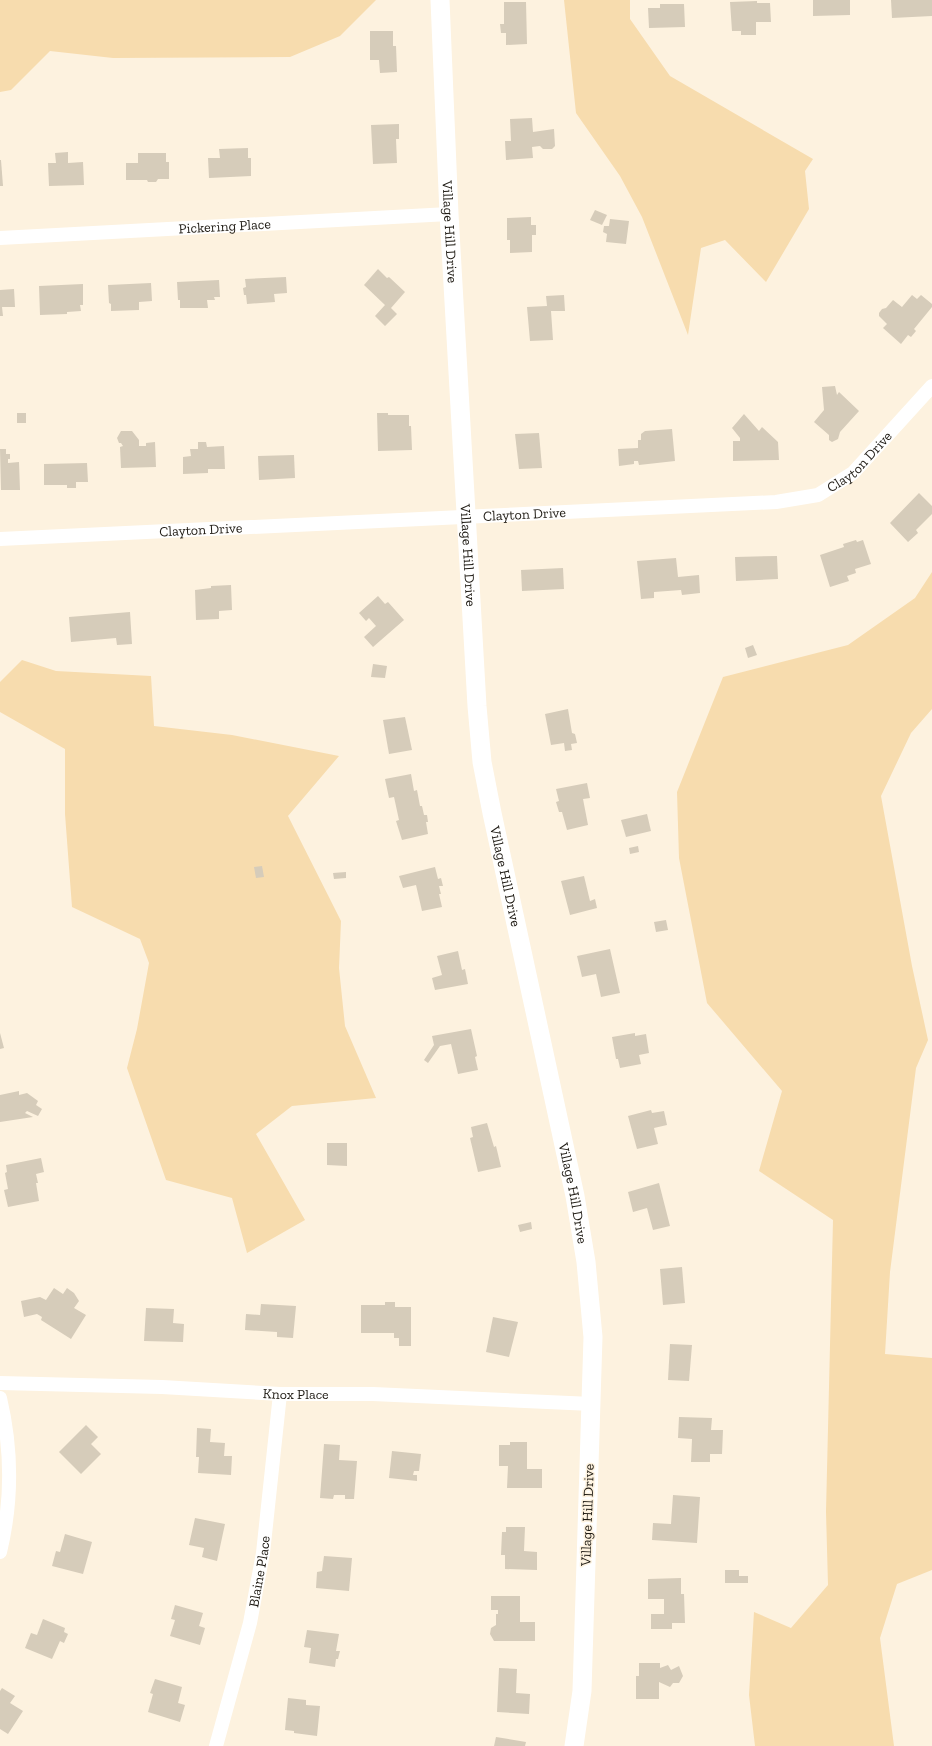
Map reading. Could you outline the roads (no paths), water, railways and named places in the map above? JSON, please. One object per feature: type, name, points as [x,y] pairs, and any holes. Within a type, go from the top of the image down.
[{"type":"street","name":"Village Hill Drive","points":[[440,0],[449,214],[477,706],[482,762],[575,1196],[586,1262],[593,1337],[582,1691],[574,1746]]},
{"type":"street","name":"Pickering Place","points":[[0,238],[449,214]]},
{"type":"street","name":"Clayton Drive","points":[[0,538],[250,526],[466,518],[776,502],[818,495],[853,473],[932,386]]},
{"type":"street","name":"Knox Place","points":[[0,1383],[162,1387],[280,1394],[373,1394],[592,1404]]},
{"type":"street","name":"Blaine Place","points":[[216,1746],[250,1624],[263,1553],[280,1394]]},
{"type":"street","points":[[0,1398],[6,1424],[9,1471],[6,1527],[0,1552]]}]
